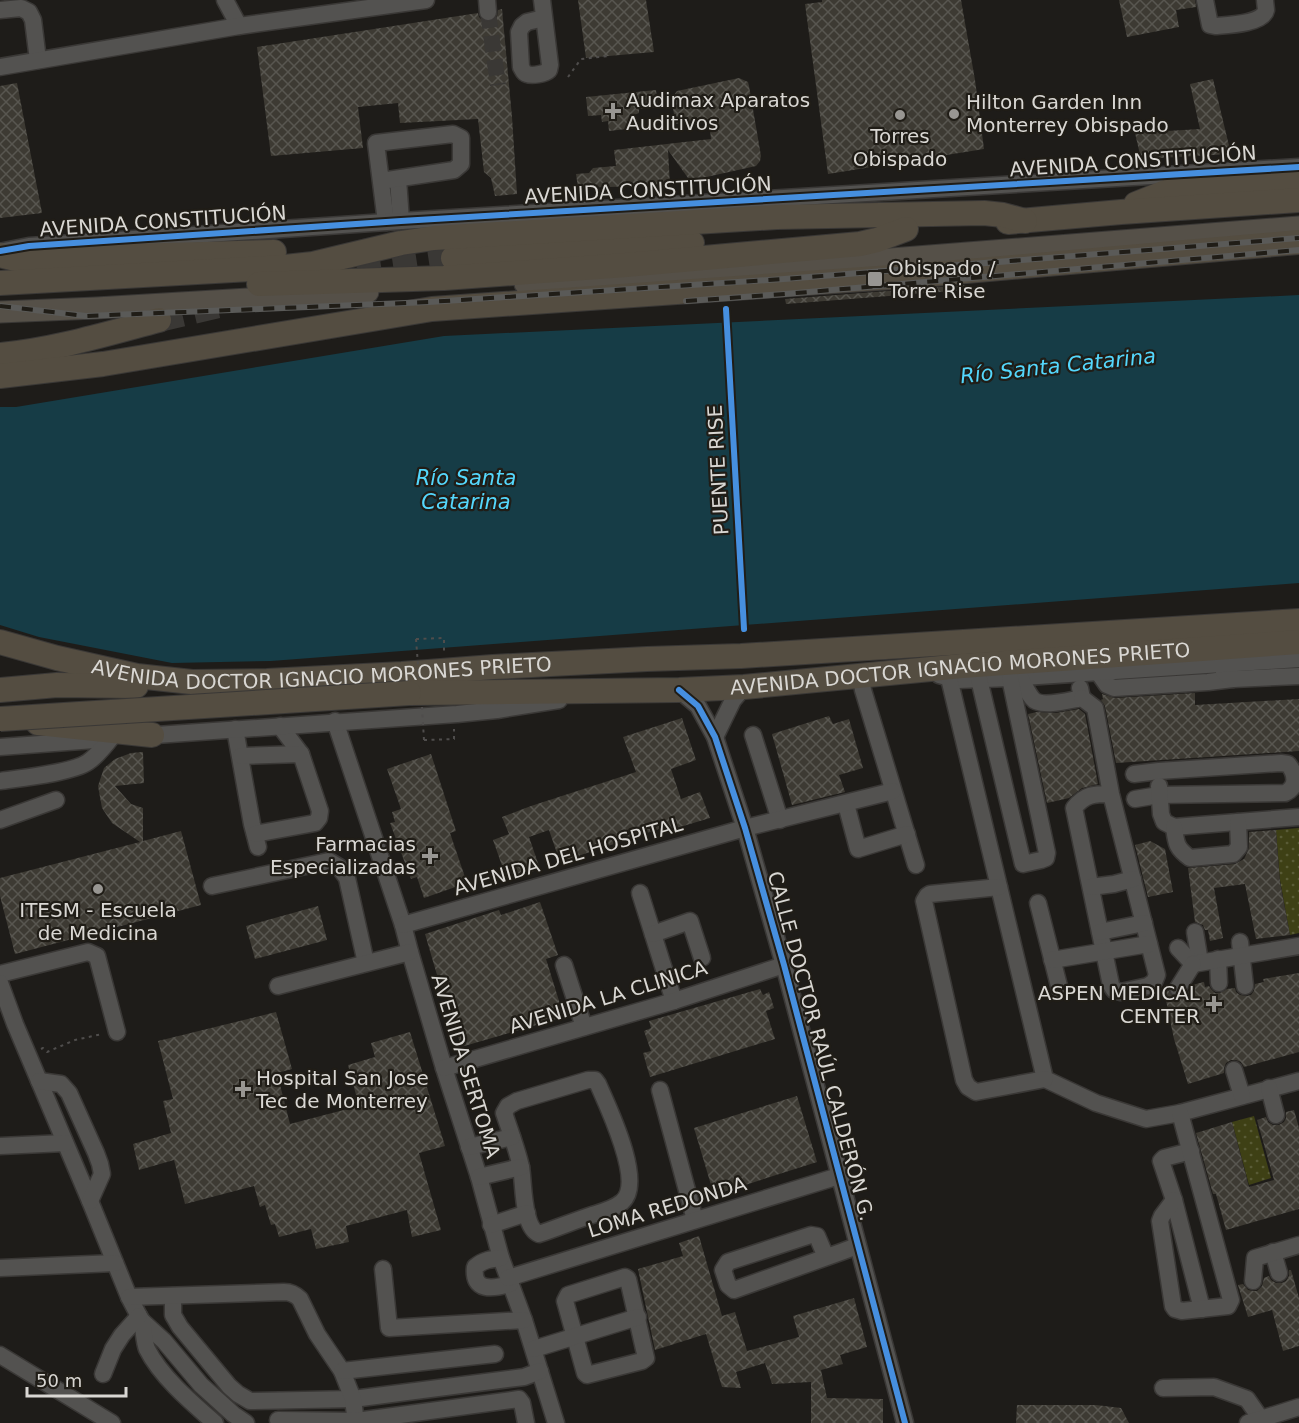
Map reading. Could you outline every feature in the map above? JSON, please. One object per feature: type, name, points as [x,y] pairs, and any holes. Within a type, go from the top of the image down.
[{"type":"highway","points":[[1121,212],[1154,196],[1189,186],[1299,180]]},
{"type":"highway","points":[[453,258],[906,230],[1299,200]]},
{"type":"highway","points":[[0,283],[285,267],[313,264],[401,243],[434,238],[777,218],[984,213],[1025,221]]},
{"type":"highway","points":[[0,293],[467,276],[627,265],[844,246],[877,240],[906,230]]},
{"type":"highway","points":[[0,376],[104,364],[432,309],[921,275],[1299,242]]},
{"type":"highway","points":[[0,253],[15,259],[25,259],[190,253],[361,252]]},
{"type":"highway","points":[[0,355],[18,354],[68,344],[159,320]]},
{"type":"highway","name":"AVENIDA DOCTOR IGNACIO MORONES PRIETO","points":[[0,642],[137,676],[192,682],[391,675],[647,659],[741,656],[1299,621]]},
{"type":"highway","name":"AVENIDA DOCTOR IGNACIO MORONES PRIETO","points":[[409,693],[679,690],[744,687],[923,670],[960,680],[1299,642]]},
{"type":"highway","name":"AVENIDA DOCTOR IGNACIO MORONES PRIETO","points":[[409,693],[596,669],[647,659]]},
{"type":"highway","points":[[1,690],[57,686],[162,686],[192,682]]},
{"type":"highway","points":[[9,720],[409,693]]},
{"type":"highway","points":[[9,720],[152,735]]},
{"type":"main road","points":[[0,312],[634,279],[1299,227]]},
{"type":"street","points":[[225,0],[239,26]]},
{"type":"street","points":[[0,67],[239,26],[334,6],[426,0]]},
{"type":"street","points":[[542,0],[544,18]]},
{"type":"street","points":[[1205,0],[1210,25],[1215,26],[1257,21],[1266,9],[1265,0]]},
{"type":"street","points":[[0,10],[21,8],[29,12],[33,21],[38,60]]},
{"type":"street","points":[[389,180],[454,170],[461,164],[460,138],[453,134],[376,143],[389,180],[394,221]]},
{"type":"street","name":"AVENIDA CONSTITUCIÓN","points":[[0,253],[29,246],[394,221],[1299,167]]},
{"type":"street","points":[[960,680],[1014,682],[1078,673],[1299,659]]},
{"type":"street","points":[[1219,664],[1223,672],[1233,679]]},
{"type":"street","points":[[1098,672],[1107,685],[1114,688],[1299,676]]},
{"type":"street","points":[[1078,673],[1082,698],[1095,708],[1111,794],[1157,975],[1154,982],[1148,986],[1121,992],[1114,990],[1111,985],[1074,808],[1087,795],[1111,794]]},
{"type":"street","points":[[861,677],[916,865]]},
{"type":"street","points":[[960,680],[984,700],[1023,864]]},
{"type":"street","points":[[960,680],[995,870],[1045,1078]]},
{"type":"street","points":[[1014,682],[1037,703],[1047,704],[1082,698]]},
{"type":"street","points":[[984,700],[992,690],[1014,682]]},
{"type":"street","points":[[995,870],[1041,860],[1046,858],[1047,853],[1014,682]]},
{"type":"street","points":[[716,737],[734,700],[744,687]]},
{"type":"street","points":[[0,747],[497,710],[622,690]]},
{"type":"street","name":"CALLE DOCTOR RAÚL CALDERÓN G.","points":[[679,690],[698,706],[716,737],[745,828],[784,965],[905,1423]]},
{"type":"street","name":"AVENIDA SERTOMA","points":[[334,721],[403,925],[501,1258],[534,1349],[556,1423]]},
{"type":"street","points":[[235,729],[256,840],[315,823],[321,811],[301,754],[280,726]]},
{"type":"street","points":[[753,735],[780,820]]},
{"type":"street","points":[[0,781],[69,770],[86,764],[111,738]]},
{"type":"street","points":[[241,756],[301,754]]},
{"type":"street","points":[[1134,774],[1281,763],[1288,764],[1294,776],[1294,785],[1285,793],[1160,795],[1135,799]]},
{"type":"street","points":[[1160,771],[1161,814],[1164,822],[1174,827],[1299,816]]},
{"type":"street","name":"AVENIDA DEL HOSPITAL","points":[[403,925],[745,828],[893,791]]},
{"type":"street","points":[[0,819],[56,800]]},
{"type":"street","points":[[846,804],[858,849],[907,834]]},
{"type":"street","points":[[1174,827],[1176,843],[1190,858],[1233,854],[1239,847],[1238,822]]},
{"type":"street","points":[[212,886],[329,861],[339,867],[347,878],[366,963]]},
{"type":"street","points":[[1091,887],[1133,879]]},
{"type":"street","points":[[999,887],[930,894],[924,901],[964,1080],[968,1088],[976,1092],[1045,1078],[1096,1103],[1146,1119],[1180,1113],[1299,1081]]},
{"type":"street","points":[[640,893],[674,1001]]},
{"type":"street","points":[[1038,903],[1060,990]]},
{"type":"street","points":[[653,934],[690,921],[702,958]]},
{"type":"street","points":[[1100,932],[1144,923]]},
{"type":"street","points":[[1052,960],[1149,944]]},
{"type":"street","points":[[1195,947],[1217,975],[1241,949],[1299,946]]},
{"type":"street","points":[[1178,948],[1195,947]]},
{"type":"street","points":[[1179,988],[1195,947]]},
{"type":"street","points":[[1241,949],[1245,986]]},
{"type":"street","points":[[0,974],[88,952],[97,956],[117,1032]]},
{"type":"street","points":[[279,986],[410,952]]},
{"type":"street","points":[[564,965],[584,1028]]},
{"type":"street","name":"AVENIDA LA CLINICA","points":[[444,1068],[674,1001],[784,965]]},
{"type":"street","points":[[0,983],[8,1025],[28,1055],[129,1297],[141,1319],[164,1341],[201,1385],[246,1423]]},
{"type":"street","points":[[1234,1070],[1242,1096]]},
{"type":"street","points":[[588,1080],[595,1080],[621,1138],[628,1164],[629,1191],[624,1201],[612,1209],[539,1234],[535,1232],[524,1203],[520,1167],[512,1137],[504,1113],[508,1106],[517,1101],[588,1080]]},
{"type":"street","points":[[39,1081],[61,1084],[69,1093],[96,1154],[102,1174],[90,1201]]},
{"type":"street","points":[[1269,1088],[1276,1114]]},
{"type":"street","points":[[660,1090],[695,1220]]},
{"type":"street","points":[[1174,1200],[1160,1221],[1171,1302],[1178,1310],[1226,1307],[1231,1300],[1180,1113]]},
{"type":"street","points":[[469,1147],[512,1137]]},
{"type":"street","points":[[0,1146],[64,1143]]},
{"type":"street","points":[[1191,1151],[1164,1158],[1161,1161],[1174,1200],[1202,1309]]},
{"type":"street","points":[[478,1178],[520,1167]]},
{"type":"street","name":"LOMA REDONDA","points":[[509,1281],[839,1176]]},
{"type":"street","points":[[492,1224],[527,1213]]},
{"type":"street","points":[[826,1257],[817,1236],[811,1235],[728,1262],[723,1270],[728,1285],[734,1290],[857,1246]]},
{"type":"street","points":[[1253,1281],[1255,1258],[1299,1245]]},
{"type":"street","points":[[1270,1253],[1279,1273]]},
{"type":"street","points":[[501,1258],[480,1262],[475,1267],[476,1280],[488,1288],[497,1288],[509,1281]]},
{"type":"street","points":[[0,1268],[115,1263]]},
{"type":"street","points":[[383,1269],[389,1328],[524,1320]]},
{"type":"street","points":[[625,1277],[628,1279],[646,1358],[587,1375],[575,1336],[565,1301],[566,1296],[625,1277]]},
{"type":"street","points":[[129,1297],[290,1292],[296,1295],[317,1334],[342,1371],[353,1399],[356,1422]]},
{"type":"street","points":[[173,1296],[173,1315],[180,1328],[230,1386],[249,1401],[286,1421],[356,1422],[519,1399],[526,1423]]},
{"type":"street","points":[[534,1349],[638,1317]]},
{"type":"street","points":[[103,1374],[113,1349],[122,1335],[141,1319]]},
{"type":"street","points":[[141,1319],[146,1348],[163,1373],[184,1396],[215,1423]]},
{"type":"street","points":[[342,1371],[495,1354]]},
{"type":"street","points":[[0,1355],[112,1423]]},
{"type":"street","points":[[249,1401],[353,1399],[524,1377],[540,1371]]},
{"type":"street","points":[[1163,1388],[1214,1387],[1247,1399],[1255,1421],[1299,1407]]},
{"type":"path","points":[[568,77],[581,59],[609,56]]},
{"type":"path","points":[[416,639],[444,638]]},
{"type":"path","points":[[424,741],[454,739]]},
{"type":"path","points":[[28,1055],[43,1048],[47,1052],[75,1040],[117,1032]]},
{"type":"shaded area","points":[[1299,828],[1299,933],[1290,935],[1280,880],[1276,830]]},
{"type":"shaded area","points":[[1254,1116],[1271,1178],[1249,1185],[1232,1122]]},
{"type":"water","name":"Río Santa Catarina","points":[[1299,295],[1299,583],[271,661],[172,663],[39,637],[0,625],[0,407],[16,407],[444,336]]},
{"type":"building","points":[[578,0],[646,0],[654,52],[586,58]]},
{"type":"building","name":"Torres Obispado","points":[[822,0],[961,0],[984,149],[828,174],[805,4],[822,2]]},
{"type":"building","points":[[1119,0],[1195,0],[1196,7],[1176,10],[1179,27],[1127,37]]},
{"type":"building","points":[[502,9],[517,194],[495,196],[491,178],[484,172],[478,119],[400,123],[398,103],[358,107],[363,148],[271,156],[257,47],[478,13],[483,21],[489,22],[497,17],[498,10]]},
{"type":"building","points":[[739,78],[748,82],[749,86],[761,156],[756,166],[693,180],[688,178],[668,150],[670,185],[578,188],[576,174],[589,173],[593,168],[616,166],[614,150],[711,139],[709,120],[676,124],[671,99],[677,91]]},
{"type":"building","points":[[1213,79],[1231,154],[1141,159],[1135,133],[1200,129],[1190,84]]},
{"type":"building","points":[[17,83],[42,213],[0,218],[0,86]]},
{"type":"building","name":"Audimax Aparatos Auditivos","points":[[656,90],[658,107],[639,109],[639,113],[634,115],[635,128],[609,131],[608,121],[602,122],[601,115],[588,116],[586,97]]},
{"type":"building","points":[[966,285],[966,290],[786,304],[785,299]]},
{"type":"building","points":[[1195,693],[1195,705],[1299,699],[1299,751],[1116,763],[1105,706],[1101,700],[1103,699],[1102,694],[1115,698]]},
{"type":"building","points":[[1079,709],[1085,714],[1098,784],[1082,788],[1069,798],[1047,803],[1028,714]]},
{"type":"building","points":[[829,716],[833,724],[849,719],[863,768],[839,775],[845,792],[792,805],[772,734]]},
{"type":"building","points":[[682,718],[696,760],[671,769],[681,799],[700,792],[710,818],[660,833],[659,829],[560,862],[549,830],[529,837],[540,869],[507,880],[493,840],[509,834],[502,817],[636,772],[623,737]]},
{"type":"building","name":"ITESM - Escuela de Medicina","points":[[143,752],[144,783],[115,786],[131,804],[143,808],[143,841],[181,831],[201,905],[15,954],[0,896],[0,878],[140,842],[112,823],[102,808],[98,786],[104,768],[115,759],[131,753]]},
{"type":"building","points":[[431,754],[456,831],[450,833],[467,883],[424,898],[417,877],[411,879],[390,823],[395,822],[392,812],[401,809],[387,769]]},
{"type":"building","points":[[1276,830],[1280,882],[1290,935],[1256,939],[1245,884],[1214,888],[1223,938],[1210,941],[1208,930],[1195,922],[1188,868],[1235,864],[1244,859],[1247,853],[1249,832]]},
{"type":"building","points":[[1150,841],[1165,849],[1173,892],[1148,897],[1135,845]]},
{"type":"building","points":[[540,902],[558,955],[546,959],[564,1017],[461,1047],[425,934],[499,910],[501,915]]},
{"type":"building","points":[[318,906],[327,940],[255,959],[246,926]]},
{"type":"building","points":[[1299,973],[1299,1052],[1244,1067],[1241,1062],[1231,1060],[1226,1063],[1224,1073],[1188,1084],[1174,1039],[1164,991],[1168,990],[1173,997],[1182,997],[1187,994],[1192,985],[1204,982],[1205,987],[1209,986],[1215,993],[1235,988],[1240,995],[1247,996],[1254,991],[1255,984],[1264,982],[1263,979]]},
{"type":"building","points":[[760,989],[763,995],[769,992],[774,1008],[766,1011],[775,1039],[650,1077],[643,1053],[651,1051],[644,1031],[651,1028],[649,1021]]},
{"type":"building","points":[[276,1012],[292,1069],[277,1073],[290,1124],[359,1106],[348,1065],[375,1057],[371,1043],[410,1032],[445,1146],[419,1153],[441,1230],[412,1237],[407,1210],[346,1226],[349,1242],[316,1249],[311,1229],[279,1237],[275,1224],[271,1225],[265,1205],[260,1207],[254,1186],[185,1204],[174,1160],[139,1170],[133,1144],[171,1133],[163,1101],[173,1099],[158,1041]]},
{"type":"building","points":[[797,1096],[817,1162],[714,1195],[694,1128]]},
{"type":"building","points":[[1294,1110],[1299,1128],[1299,1209],[1226,1230],[1196,1133],[1232,1122],[1249,1187],[1274,1180],[1257,1120],[1266,1117],[1268,1122],[1279,1125],[1284,1122],[1286,1112]]},
{"type":"building","points":[[699,1236],[722,1316],[735,1312],[747,1351],[799,1337],[793,1316],[854,1298],[867,1347],[840,1355],[843,1364],[821,1370],[827,1398],[883,1399],[883,1423],[811,1423],[811,1382],[772,1384],[765,1363],[736,1372],[741,1388],[722,1387],[706,1334],[655,1350],[638,1269],[683,1256],[679,1243]]},
{"type":"building","points":[[1289,1270],[1291,1270],[1299,1298],[1299,1346],[1283,1351],[1272,1310],[1248,1317],[1238,1285],[1243,1284],[1248,1290],[1257,1291],[1262,1286],[1264,1278],[1269,1276],[1276,1283],[1286,1281]]},
{"type":"building","points":[[1017,1405],[1096,1405],[1121,1408],[1129,1423],[1016,1423]]},
{"type":"tunnel","points":[[488,12],[498,85]]},
{"type":"tunnel","points":[[358,274],[453,258]]},
{"type":"tunnel","points":[[159,320],[219,306]]},
{"type":"railway","points":[[0,306],[86,316],[429,302],[784,279],[1299,238]]},
{"type":"railway","points":[[686,301],[1299,250]]},
{"type":"cycle path","points":[[0,251],[29,246],[401,221],[1299,167]]},
{"type":"cycle path","name":"PUENTE RISE","points":[[726,309],[744,629]]},
{"type":"cycle path","points":[[679,690],[698,706],[715,737],[745,828],[784,965],[905,1423]]},
{"type":"place","name":"Audimax Aparatos Auditivos","points":[[613,111]]},
{"type":"place","name":"Hilton Garden Inn Monterrey Obispado","points":[[954,114]]},
{"type":"place","name":"Torres Obispado","points":[[900,115]]},
{"type":"place","name":"Obispado / Torre Rise","points":[[875,279]]},
{"type":"place","name":"Farmacias Especializadas","points":[[430,856]]},
{"type":"place","name":"ITESM - Escuela de Medicina","points":[[98,889]]},
{"type":"place","name":"ASPEN MEDICAL CENTER","points":[[1214,1004]]},
{"type":"place","name":"Hospital San Jose Tec de Monterrey","points":[[243,1089]]}]
